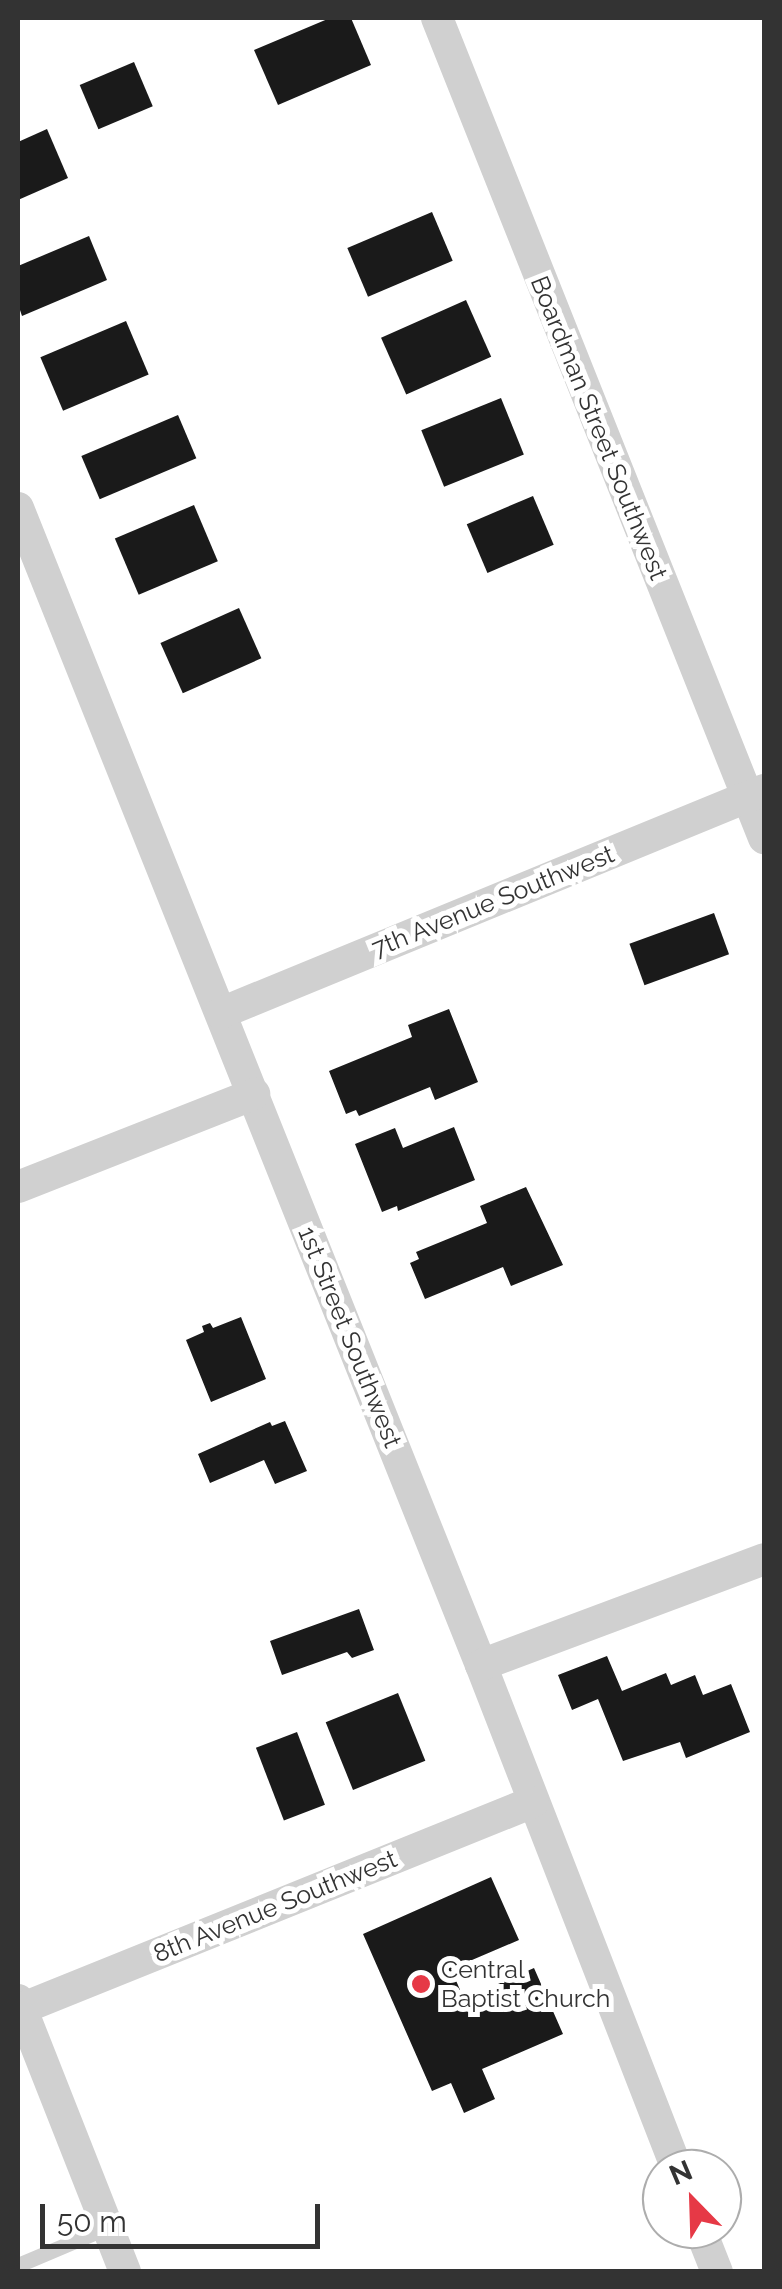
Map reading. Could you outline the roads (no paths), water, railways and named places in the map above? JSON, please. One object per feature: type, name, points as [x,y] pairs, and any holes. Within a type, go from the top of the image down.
[{"type":"street","name":"Boardman Street Southwest","points":[[437,18],[756,794],[764,838]]},
{"type":"street","name":"1st Street Southwest","points":[[18,508],[481,1666],[669,2149]]},
{"type":"street","name":"7th Avenue Southwest","points":[[221,1013],[756,794]]},
{"type":"street","points":[[18,1187],[254,1094]]},
{"type":"street","points":[[481,1666],[764,1559]]},
{"type":"street","name":"8th Avenue Southwest","points":[[19,2006],[532,1802]]},
{"type":"street","points":[[19,2006],[126,2272]]},
{"type":"lane","points":[[18,2265],[108,2227]]},
{"type":"place","name":"Central Baptist Church","points":[[421,1984]]}]
